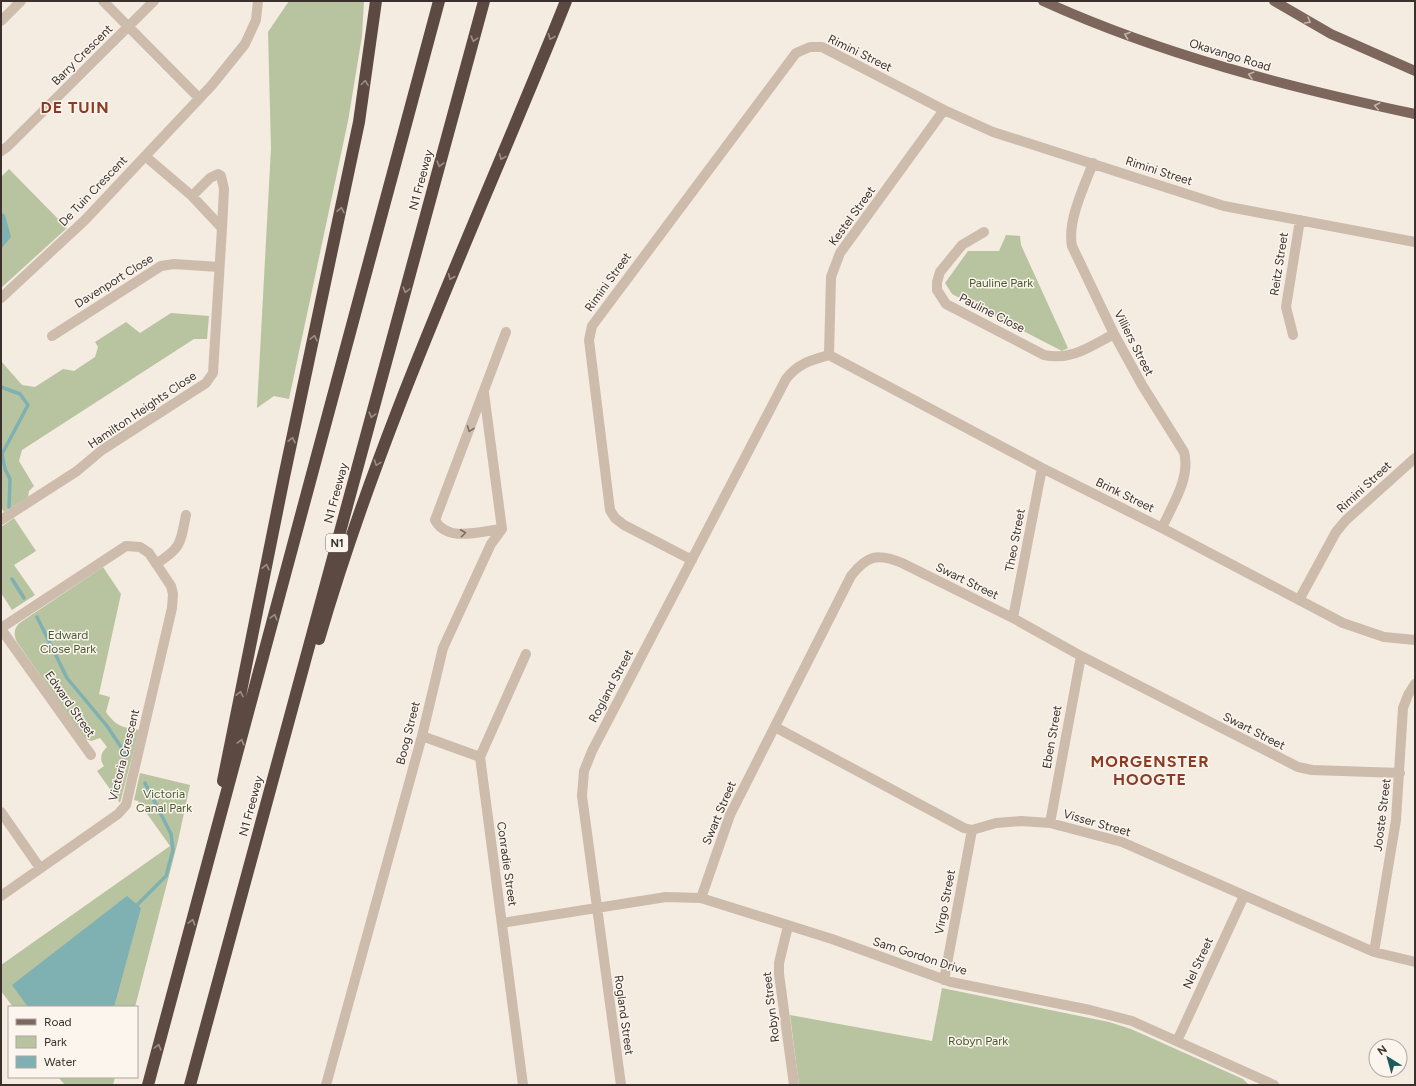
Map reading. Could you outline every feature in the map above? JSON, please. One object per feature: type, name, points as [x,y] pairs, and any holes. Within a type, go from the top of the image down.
[{"type":"highway","points":[[210,856],[231,737],[359,122],[376,1]]},
{"type":"highway","points":[[148,1085],[439,1]]},
{"type":"highway","name":"N1 Freeway","points":[[190,1085],[484,1]]},
{"type":"highway","points":[[269,793],[312,666],[346,551],[379,455],[566,1]]},
{"type":"main road","name":"Okavango Road","points":[[1043,1],[1124,34],[1215,66],[1307,91],[1415,114]]},
{"type":"main road","points":[[1274,1],[1331,34],[1377,56],[1415,71]]},
{"type":"street","points":[[1,21],[21,1]]},
{"type":"street","points":[[103,1],[199,98]]},
{"type":"street","name":"Barry Crescent","points":[[1,151],[8,147],[154,1]]},
{"type":"street","name":"De Tuin Crescent","points":[[1,298],[70,234],[199,98],[245,44],[256,20],[258,1]]},
{"type":"street","name":"Rimini Street","points":[[692,560],[624,525],[615,518],[610,510],[589,340],[592,326],[796,53],[810,47],[822,47],[944,110],[993,132],[1224,206],[1415,242]]},
{"type":"street","name":"Kestel Street","points":[[829,355],[831,277],[834,264],[840,253],[944,110]]},
{"type":"street","points":[[145,156],[192,196],[222,228]]},
{"type":"street","name":"Villiers Street","points":[[1092,163],[1071,224],[1070,236],[1072,246],[1114,334],[1142,385],[1184,452],[1187,462],[1185,475],[1162,528]]},
{"type":"street","name":"Hamilton Heights Close","points":[[1,520],[77,471],[102,450],[209,380],[214,368],[224,189],[221,176],[218,174],[210,178],[192,196]]},
{"type":"street","name":"Reitz Street","points":[[1293,335],[1286,307],[1300,220]]},
{"type":"street","name":"Pauline Close","points":[[984,232],[962,245],[940,272],[936,282],[937,290],[946,304],[1044,355],[1056,358],[1083,351],[1114,334]]},
{"type":"street","name":"Davenport Close","points":[[52,336],[162,266],[174,264],[219,267]]},
{"type":"street","points":[[484,393],[502,529],[456,534],[443,529],[435,520],[506,332]]},
{"type":"street","name":"Brink Street","points":[[829,355],[1042,468],[1162,528],[1299,600],[1361,630],[1384,636],[1415,640]]},
{"type":"street","name":"Rogland Street","points":[[621,1085],[582,796],[584,771],[592,750],[786,378],[797,366],[804,362],[829,355]]},
{"type":"street","name":"Rimini Street","points":[[1299,600],[1336,532],[1346,520],[1415,458]]},
{"type":"street","name":"Theo Street","points":[[1013,618],[1042,468]]},
{"type":"street","points":[[156,564],[174,552],[179,546],[186,515]]},
{"type":"street","name":"Boog Street","points":[[326,1085],[422,736],[448,634],[491,544],[502,529]]},
{"type":"street","name":"Victoria Crescent","points":[[1,629],[121,548],[130,545],[140,547],[149,553],[171,586],[173,601],[128,802],[118,814],[1,896]]},
{"type":"street","name":"Swart Street","points":[[701,898],[730,815],[851,576],[860,565],[868,559],[879,556],[891,558],[1013,618],[1081,656],[1298,767],[1312,770],[1400,773]]},
{"type":"street","name":"Edward Street","points":[[1,629],[91,755]]},
{"type":"street","points":[[422,736],[480,757],[526,654]]},
{"type":"street","name":"Eben Street","points":[[1050,823],[1081,656]]},
{"type":"street","name":"Jooste Street","points":[[1374,952],[1396,820],[1403,708],[1408,695],[1415,684]]},
{"type":"street","points":[[775,726],[964,828],[972,830]]},
{"type":"street","name":"Conradie Street","points":[[480,757],[523,1085]]},
{"type":"street","points":[[1,812],[40,868]]},
{"type":"street","name":"Visser Street","points":[[972,830],[996,823],[1021,821],[1050,823],[1122,842],[1374,952],[1415,962]]},
{"type":"street","name":"Virgo Street","points":[[944,980],[972,830]]},
{"type":"street","name":"Nel Street","points":[[1177,1041],[1244,896]]},
{"type":"street","name":"Sam Gordon Drive","points":[[502,923],[666,897],[701,898],[832,939],[944,980],[1090,1010],[1132,1021],[1268,1084]]},
{"type":"street","name":"Robyn Street","points":[[788,926],[779,963],[779,974],[794,1085]]},
{"type":"green space","points":[[289,1],[364,1],[362,36],[348,121],[289,399],[274,396],[257,408],[271,148],[268,32]]},
{"type":"green space","points":[[9,169],[67,228],[1,288],[1,177]]},
{"type":"green space","name":"Pauline Park","points":[[1006,235],[1020,236],[1021,245],[1068,348],[1062,351],[952,294],[945,283],[968,251],[999,251]]},
{"type":"green space","points":[[171,313],[209,316],[207,339],[194,339],[22,450],[19,461],[34,486],[29,491],[28,497],[4,512],[1,507],[1,361],[22,385],[35,387],[63,369],[74,371],[95,357],[98,347],[95,342],[126,322],[140,333]]},
{"type":"green space","points":[[14,518],[36,551],[14,565],[35,595],[12,610],[1,593],[1,527]]},
{"type":"green space","name":"Edward Close Park","points":[[103,567],[121,594],[99,694],[110,697],[106,712],[113,721],[120,726],[139,730],[120,803],[97,771],[104,766],[101,756],[107,747],[100,738],[91,741],[84,738],[17,642],[15,636],[16,628],[21,622]]},
{"type":"green space","name":"Victoria Canal Park","points":[[140,773],[190,785],[178,841],[135,1006],[12,1006],[1,991],[1,965],[170,846],[138,801],[134,800]]},
{"type":"green space","name":"Robyn Park","points":[[942,988],[1109,1022],[1131,1029],[1243,1079],[1249,1085],[799,1085],[790,1015],[932,1041]]},
{"type":"green space","points":[[59,1078],[115,1078],[113,1085],[65,1085]]},
{"type":"water","points":[[1,212],[5,215],[11,237],[1,249]]},
{"type":"water","points":[[127,896],[141,908],[114,1006],[27,1006],[12,985]]},
{"type":"waterway","points":[[1,387],[20,394],[28,405],[2,454],[5,469],[10,479],[9,507]]},
{"type":"waterway","points":[[12,579],[24,598]]},
{"type":"waterway","points":[[37,617],[67,678],[107,726],[127,756]]},
{"type":"waterway","points":[[137,905],[166,876],[173,850],[171,834],[145,783]]},
{"type":"district","name":"DE TUIN","points":[[75,107]]},
{"type":"district","name":"MORGENSTER HOOGTE","points":[[1150,770]]}]
